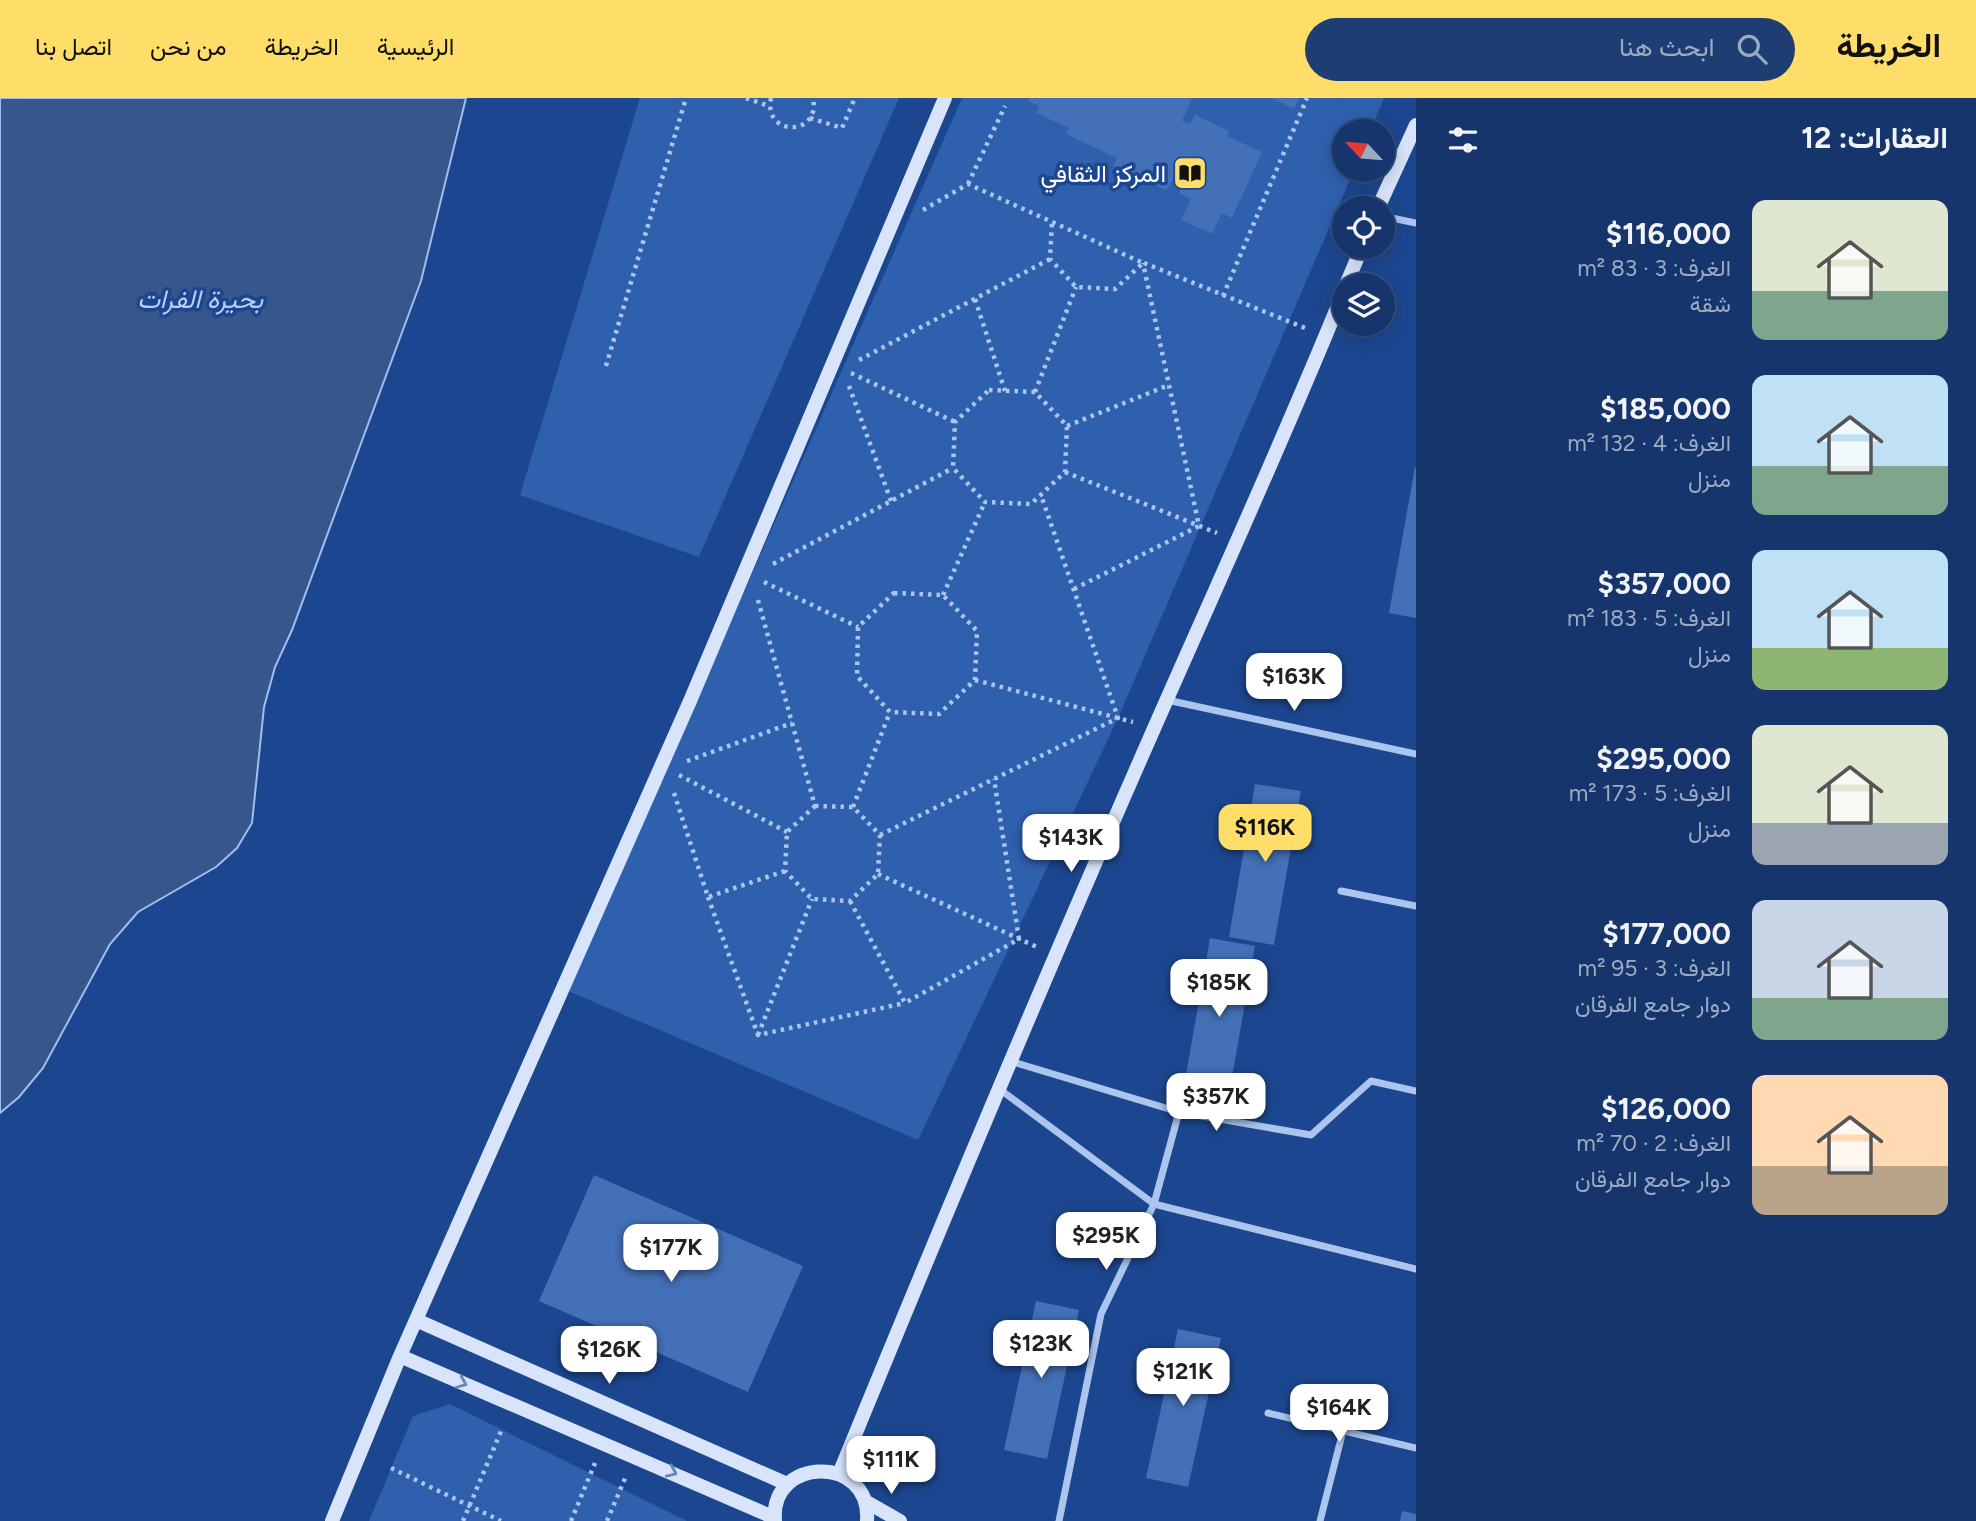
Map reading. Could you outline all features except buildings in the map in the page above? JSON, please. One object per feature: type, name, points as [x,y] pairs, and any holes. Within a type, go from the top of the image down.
[{"type":"main road","points":[[332,1521],[400,1356],[690,701],[945,98]]},
{"type":"main road","points":[[1383,196],[1416,125]]},
{"type":"main road","points":[[839,1474],[1009,1061],[1154,727],[1238,542],[1332,321]]},
{"type":"main road","points":[[416,1320],[787,1484]]},
{"type":"main road","points":[[400,1356],[775,1519],[779,1498],[787,1484],[800,1475],[815,1470],[831,1471],[858,1488],[865,1501],[867,1521]]},
{"type":"main road","points":[[865,1501],[900,1521]]},
{"type":"street","points":[[1395,219],[1416,223]]},
{"type":"street","points":[[1166,700],[1416,754]]},
{"type":"street","points":[[1341,891],[1416,906]]},
{"type":"street","points":[[1009,1061],[1179,1112],[1311,1136],[1371,1081],[1416,1091]]},
{"type":"street","points":[[998,1088],[1154,1204],[1416,1269]]},
{"type":"street","points":[[1059,1521],[1101,1314],[1154,1204],[1179,1112]]},
{"type":"street","points":[[1268,1413],[1416,1448]]},
{"type":"street","points":[[1320,1521],[1343,1430]]},
{"type":"path","points":[[607,366],[686,98]]},
{"type":"path","points":[[746,98],[769,106]]},
{"type":"path","points":[[771,98],[769,106],[774,119],[785,127],[799,127],[810,118],[814,112],[813,98]]},
{"type":"path","points":[[810,118],[842,128],[855,98]]},
{"type":"path","points":[[1223,296],[1307,98]]},
{"type":"path","points":[[920,212],[968,184],[1005,106]]},
{"type":"path","points":[[968,184],[1223,296],[1326,336]]},
{"type":"path","points":[[1052,221],[1050,259],[1076,288],[1115,289],[1143,262]]},
{"type":"path","points":[[855,362],[1050,259]]},
{"type":"path","points":[[1143,262],[1199,526]]},
{"type":"path","points":[[1035,392],[1076,288]]},
{"type":"path","points":[[975,299],[1006,391]]},
{"type":"path","points":[[891,501],[843,369],[955,422]]},
{"type":"path","points":[[1067,426],[1169,384]]},
{"type":"path","points":[[989,390],[1006,391],[1035,392],[1067,426],[1065,472],[1031,504],[985,502],[953,468],[955,422],[989,390]]},
{"type":"path","points":[[763,570],[953,468]]},
{"type":"path","points":[[1065,472],[1238,542]]},
{"type":"path","points":[[1041,495],[1118,719]]},
{"type":"path","points":[[943,595],[985,502]]},
{"type":"path","points":[[1074,589],[1199,526]]},
{"type":"path","points":[[763,582],[858,627]]},
{"type":"path","points":[[755,589],[815,806]]},
{"type":"path","points":[[894,593],[943,595],[977,631],[975,680],[939,714],[890,712],[856,676],[858,627],[894,593]]},
{"type":"path","points":[[975,680],[1154,727]]},
{"type":"path","points":[[853,807],[890,712]]},
{"type":"path","points":[[880,835],[1118,719]]},
{"type":"path","points":[[679,764],[792,723]]},
{"type":"path","points":[[678,775],[787,832]]},
{"type":"path","points":[[994,779],[1019,939]]},
{"type":"path","points":[[670,782],[758,1035]]},
{"type":"path","points":[[815,806],[853,807],[880,835],[878,874],[850,901],[812,899],[785,871],[787,832],[815,806]]},
{"type":"path","points":[[708,897],[785,871]]},
{"type":"path","points":[[878,874],[1055,955]]},
{"type":"path","points":[[758,1035],[812,899]]},
{"type":"path","points":[[850,901],[905,1003]]},
{"type":"path","points":[[758,1035],[905,1003],[1019,939]]},
{"type":"path","points":[[463,1521],[502,1429]]},
{"type":"path","points":[[571,1521],[604,1443]]},
{"type":"path","points":[[607,1521],[634,1456]]},
{"type":"path","points":[[391,1468],[501,1521]]},
{"type":"shaded area","points":[[640,98],[899,98],[699,557],[520,495]]},
{"type":"shaded area","points":[[962,98],[1384,98],[1375,119],[1332,119],[1332,182],[1349,182],[1343,196],[1332,196],[1332,221],[1118,718],[918,1140],[568,991]]},
{"type":"shaded area","points":[[450,1404],[687,1521],[369,1521],[413,1416]]},
{"type":"water","name":"بحيرة الفرات","points":[[0,98],[466,98],[421,281],[292,630],[275,667],[264,707],[252,823],[237,848],[216,867],[138,912],[110,944],[43,1068],[19,1097],[0,1113]]},
{"type":"place","name":"المركز الثقافي","points":[[1190,173]]}]
